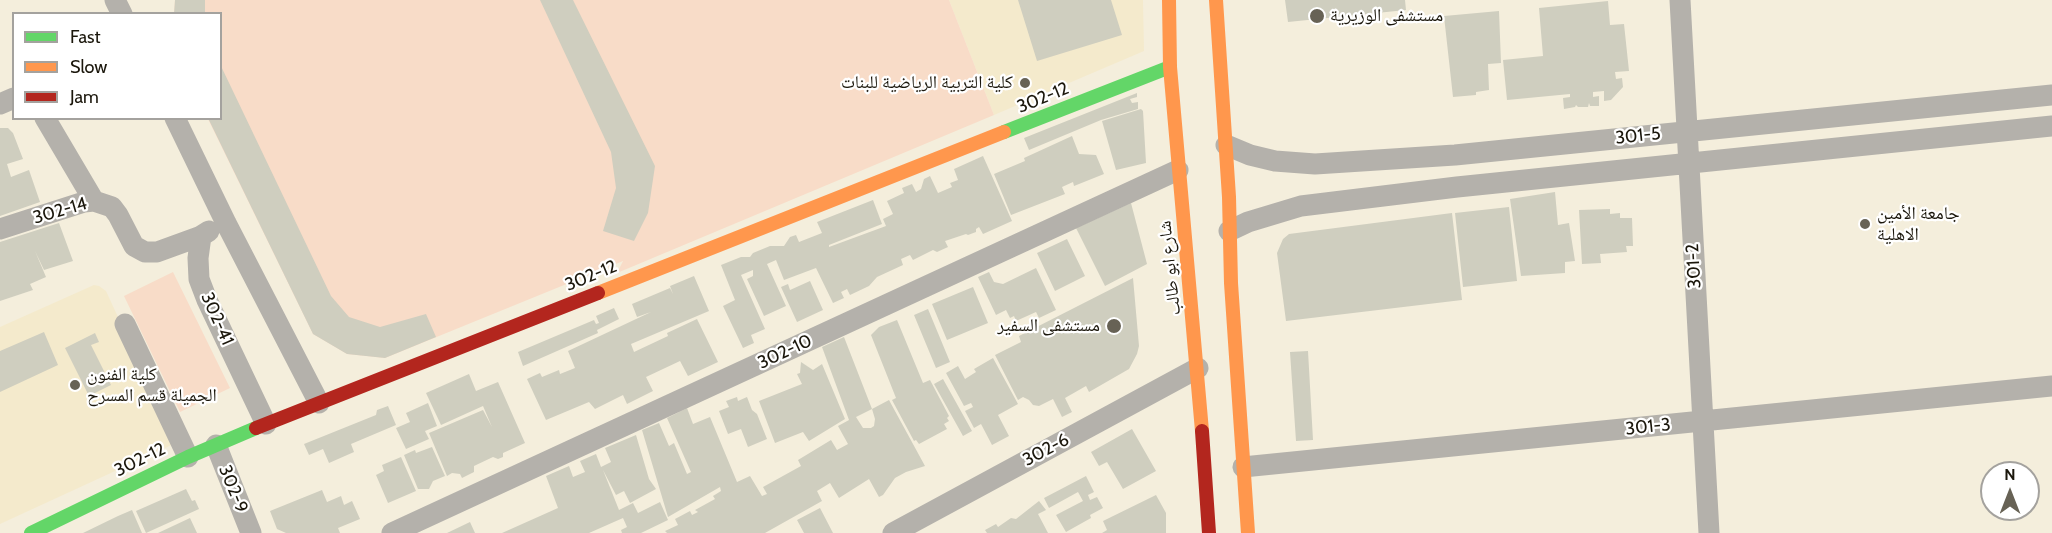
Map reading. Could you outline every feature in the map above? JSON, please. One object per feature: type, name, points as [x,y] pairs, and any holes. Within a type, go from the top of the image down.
[{"type":"street","name":"شارع ابو طالب","points":[[1169,0],[1175,68],[1178,170],[1203,367],[1209,533]]},
{"type":"street","points":[[1216,0],[1226,145],[1222,230],[1232,283],[1232,363],[1244,466],[1248,533]]},
{"type":"street","name":"301-2","points":[[1680,0],[1690,163],[1701,421],[1709,533]]},
{"type":"street","name":"302-12","points":[[31,533],[188,457],[266,424],[1175,68]]},
{"type":"street","name":"301-5","points":[[1226,145],[1250,155],[1275,161],[1315,164],[1455,155],[2052,95]]},
{"type":"street","points":[[1889,110],[1891,141]]},
{"type":"street","points":[[46,120],[93,201]]},
{"type":"street","points":[[176,120],[226,223],[319,403]]},
{"type":"street","name":"301-5","points":[[1222,230],[1301,206],[1457,187],[2052,126]]},
{"type":"street","points":[[1455,155],[1457,187]]},
{"type":"street","name":"302-10","points":[[392,533],[1178,170]]},
{"type":"street","name":"302-14","points":[[0,229],[93,201],[112,207],[134,246],[145,252],[157,252],[201,236]]},
{"type":"street","points":[[201,236],[226,223]]},
{"type":"street","name":"302-41","points":[[201,236],[198,258],[200,279],[207,300],[266,424]]},
{"type":"street","points":[[125,324],[188,457]]},
{"type":"street","name":"302-6","points":[[895,532],[1203,367]]},
{"type":"street","name":"301-3","points":[[1244,466],[2052,386]]},
{"type":"street","name":"302-9","points":[[216,445],[251,533]]},
{"type":"shaded area","points":[[175,0],[949,0],[994,115],[617,273],[623,261],[385,358],[347,354],[313,334],[208,120],[222,120],[222,12],[174,12]]},
{"type":"shaded area","name":"كلية التربية الرياضية للبنات","points":[[949,0],[1143,0],[1144,51],[994,115]]},
{"type":"shaded area","points":[[173,272],[230,388],[180,412],[124,296]]},
{"type":"shaded area","name":"كلية الفنون الجميلة قسم المسرح","points":[[94,285],[106,291],[176,443],[0,524],[0,327]]},
{"type":"building","points":[[175,0],[205,0],[205,12],[174,12]]},
{"type":"building","points":[[540,0],[573,0],[655,166],[648,213],[634,241],[603,231],[616,188],[611,152]]},
{"type":"building","points":[[1018,0],[1111,0],[1122,35],[1037,61]]},
{"type":"building","name":"مستشفى الوزيرية","points":[[1285,0],[1405,0],[1406,10],[1288,22]]},
{"type":"building","points":[[1608,1],[1610,25],[1624,24],[1629,71],[1615,72],[1616,79],[1622,78],[1623,87],[1611,100],[1604,101],[1604,91],[1593,92],[1593,97],[1599,96],[1599,106],[1590,106],[1589,103],[1588,107],[1576,105],[1564,109],[1563,98],[1570,97],[1570,94],[1507,100],[1503,60],[1543,56],[1539,8]]},
{"type":"building","points":[[1499,11],[1501,63],[1488,64],[1489,90],[1476,92],[1476,95],[1453,97],[1444,16]]},
{"type":"building","points":[[222,68],[331,296],[349,317],[380,327],[426,314],[436,337],[385,358],[347,354],[313,334],[209,120],[222,120]]},
{"type":"building","points":[[1137,93],[1137,97],[1130,99],[1132,103],[1138,102],[1138,109],[1101,120],[1029,150],[1024,138]]},
{"type":"building","points":[[1141,109],[1143,111],[1146,163],[1116,170],[1102,121]]},
{"type":"building","points":[[0,128],[8,128],[13,133],[23,159],[7,164],[11,177],[29,170],[40,202],[0,216]]},
{"type":"building","points":[[1072,136],[1079,154],[1096,155],[1104,174],[1074,186],[1073,182],[1062,187],[1065,194],[1011,215],[994,174],[1025,161],[1024,158]]},
{"type":"building","points":[[983,156],[1012,221],[983,234],[979,227],[976,232],[945,241],[948,247],[937,252],[933,250],[913,260],[910,255],[901,259],[903,265],[877,277],[869,286],[850,295],[847,289],[841,292],[844,298],[833,303],[816,268],[784,280],[776,260],[767,264],[786,306],[764,316],[747,279],[753,276],[753,270],[741,275],[765,329],[751,335],[754,343],[743,348],[723,306],[735,300],[721,265],[741,257],[750,257],[753,253],[770,246],[784,246],[790,237],[796,235],[799,242],[822,233],[817,222],[873,200],[882,224],[829,245],[829,247],[886,226],[883,219],[893,214],[887,201],[904,193],[902,188],[912,184],[916,192],[921,189],[924,179],[930,176],[938,193],[952,187],[950,183],[958,180],[954,169]]},
{"type":"building","points":[[1555,192],[1558,225],[1569,223],[1575,261],[1565,262],[1565,273],[1521,276],[1510,199]]},
{"type":"building","points":[[1131,203],[1147,264],[1105,286],[1076,228]]},
{"type":"building","points":[[1509,207],[1517,281],[1463,287],[1455,213]]},
{"type":"building","points":[[1610,209],[1610,214],[1620,213],[1620,218],[1632,218],[1633,246],[1626,246],[1627,252],[1600,254],[1601,263],[1582,264],[1579,210]]},
{"type":"building","points":[[1452,213],[1462,300],[1286,321],[1277,253],[1283,239],[1289,234]]},
{"type":"building","points":[[59,223],[73,261],[44,270],[35,251],[46,277],[30,284],[33,290],[0,301],[0,242]]},
{"type":"building","points":[[1067,239],[1085,276],[1055,291],[1037,253]]},
{"type":"building","points":[[1036,268],[1056,310],[1039,318],[1036,312],[1016,321],[1014,316],[1010,318],[1006,310],[996,315],[978,277],[989,272],[994,282],[1003,284]]},
{"type":"building","points":[[694,276],[709,311],[631,344],[634,352],[697,319],[718,362],[688,376],[680,361],[646,377],[653,391],[627,404],[623,395],[595,409],[589,402],[546,420],[527,379],[540,373],[542,377],[559,370],[560,374],[575,368],[568,351],[651,312],[637,317],[632,304],[670,288],[673,294],[670,286]]},
{"type":"building","points":[[1133,278],[1139,346],[1129,369],[1089,392],[1086,386],[1065,398],[1072,412],[1062,417],[1053,399],[1039,406],[1033,405],[1023,397],[1018,400],[995,355],[1021,342],[1019,336]]},
{"type":"building","points":[[810,281],[823,310],[797,322],[781,287],[788,284],[790,290]]},
{"type":"building","points":[[973,287],[988,323],[947,340],[932,304]]},
{"type":"building","points":[[614,308],[619,319],[597,330],[598,333],[523,366],[518,352],[594,320],[596,324],[599,323],[596,316]]},
{"type":"building","points":[[928,309],[950,362],[936,368],[914,315]]},
{"type":"building","points":[[897,320],[923,383],[930,380],[949,416],[947,418],[949,421],[944,424],[947,429],[919,444],[916,440],[914,441],[892,400],[896,398],[871,335],[879,327]]},
{"type":"building","points":[[44,332],[58,365],[0,392],[0,351]]},
{"type":"building","points":[[95,333],[99,342],[91,345],[111,385],[89,396],[65,348]]},
{"type":"building","points":[[844,337],[872,409],[889,400],[925,466],[895,478],[879,497],[869,479],[839,498],[830,483],[817,491],[822,501],[765,533],[667,533],[665,531],[678,525],[675,519],[690,511],[692,515],[698,512],[695,510],[715,499],[713,496],[721,491],[720,487],[668,517],[642,430],[659,423],[669,446],[674,443],[687,474],[691,472],[667,418],[687,408],[693,424],[710,417],[737,482],[750,476],[762,496],[767,494],[763,487],[801,466],[798,460],[831,440],[837,450],[848,444],[838,426],[849,420],[822,347]],"holes":[[[872,409],[875,419],[874,426],[863,428],[856,417]]]},
{"type":"building","points":[[1308,351],[1313,440],[1296,441],[1290,352]]},
{"type":"building","points":[[993,358],[1018,404],[998,415],[1009,436],[992,445],[981,424],[974,428],[965,411],[973,407],[971,403],[964,406],[946,373],[958,366],[965,379],[976,372],[974,369]]},
{"type":"building","points":[[801,362],[813,370],[822,364],[845,419],[809,441],[803,432],[775,443],[759,401],[802,384],[797,374],[800,373]]},
{"type":"building","points":[[469,374],[476,391],[498,382],[525,443],[503,453],[503,457],[498,459],[493,457],[474,466],[474,472],[462,478],[460,474],[452,473],[447,476],[429,433],[483,410],[492,427],[483,406],[441,425],[426,393]]},
{"type":"building","points":[[943,379],[972,431],[963,436],[934,384]]},
{"type":"building","points":[[737,397],[738,401],[747,397],[767,439],[748,447],[741,429],[728,434],[719,411],[729,407],[726,401]]},
{"type":"building","points":[[428,403],[437,426],[425,431],[429,439],[406,449],[396,428],[410,422],[406,413]]},
{"type":"building","points":[[388,406],[396,425],[351,444],[354,452],[329,463],[323,449],[309,455],[304,444],[376,415],[377,410]]},
{"type":"building","points":[[1132,429],[1156,471],[1123,489],[1107,462],[1099,466],[1091,452]]},
{"type":"building","points":[[636,435],[649,479],[656,489],[630,503],[624,491],[616,495],[603,470],[619,510],[633,503],[638,513],[660,502],[668,520],[641,533],[622,533],[621,530],[627,527],[623,518],[589,533],[502,533],[558,508],[546,476],[569,466],[573,477],[585,472],[580,461],[596,454],[601,467],[611,462],[605,448]]},
{"type":"building","points":[[432,447],[445,476],[433,481],[429,489],[418,489],[404,455]]},
{"type":"building","points":[[401,457],[416,491],[388,503],[376,475],[384,471],[382,465]]},
{"type":"building","points":[[1086,476],[1094,492],[1088,495],[1090,500],[1097,497],[1103,508],[1090,515],[1091,518],[1066,532],[1056,515],[1083,501],[1078,492],[1049,508],[1044,498]]},
{"type":"building","points":[[186,489],[199,509],[146,533],[136,511]]},
{"type":"building","points":[[322,490],[327,502],[341,496],[344,505],[352,501],[360,519],[338,528],[340,533],[286,533],[277,529],[270,511]]},
{"type":"building","points":[[1156,495],[1166,513],[1166,533],[1102,533],[1107,530],[1103,521]]},
{"type":"building","points":[[1039,501],[1046,510],[1038,514],[1048,533],[987,533],[985,530],[996,524],[998,527],[1011,518],[1016,519]]},
{"type":"building","points":[[820,508],[833,533],[804,533],[797,520]]},
{"type":"building","points":[[132,510],[142,533],[83,533],[118,516]]},
{"type":"building","points":[[190,518],[197,533],[158,533]]},
{"type":"building","points":[[470,522],[475,533],[447,533]]},
{"type":"traffic: fast","points":[[1004,132],[1170,67]]},
{"type":"traffic: fast","points":[[31,533],[188,457],[256,428]]},
{"type":"traffic: slow","points":[[1169,0],[1170,67],[1202,431]]},
{"type":"traffic: slow","points":[[1216,0],[1229,197],[1231,283],[1248,533]]},
{"type":"traffic: slow","points":[[598,293],[1004,132]]},
{"type":"traffic: jam","points":[[256,428],[598,293]]},
{"type":"traffic: jam","points":[[1202,431],[1209,533]]},
{"type":"place","name":"مستشفى الوزيرية","points":[[1317,16]]},
{"type":"place","name":"كلية التربية الرياضية للبنات","points":[[1025,83]]},
{"type":"place","name":"جامعة الأمين الاهلية","points":[[1865,224]]},
{"type":"place","name":"مستشفى السفير","points":[[1114,326]]},
{"type":"place","name":"كلية الفنون الجميلة قسم المسرح","points":[[75,385]]}]
